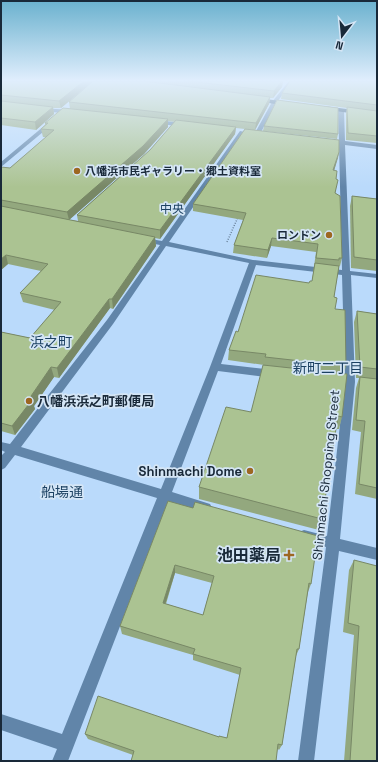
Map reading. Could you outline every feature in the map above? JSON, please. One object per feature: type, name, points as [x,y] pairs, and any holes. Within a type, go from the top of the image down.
[{"type":"street","points":[[1,165],[58,117]]},
{"type":"street","points":[[1,465],[7,447],[110,322],[247,132],[261,117]]},
{"type":"street","name":"Shinmachi Shopping Street","points":[[306,761],[333,544],[346,382],[348,203],[341,117]]},
{"type":"street","points":[[151,121],[190,126]]},
{"type":"street","points":[[170,130],[175,124]]},
{"type":"street","points":[[247,132],[265,134]]},
{"type":"street","points":[[327,141],[377,147]]},
{"type":"street","points":[[136,238],[253,262],[377,276]]},
{"type":"street","points":[[60,761],[215,367],[253,262]]},
{"type":"street","points":[[215,367],[286,375]]},
{"type":"street","points":[[346,382],[363,384]]},
{"type":"street","points":[[7,447],[218,512]]},
{"type":"street","points":[[294,533],[377,554]]},
{"type":"street","points":[[1,722],[67,744]]},
{"type":"path","points":[[222,256],[240,213]]},
{"type":"building","points":[[1,117],[42,117],[35,122],[1,118]]},
{"type":"building","points":[[53,117],[145,117],[168,119],[143,146],[67,212],[1,200],[1,167],[10,168],[54,130],[41,129],[48,123],[45,123]]},
{"type":"building","points":[[199,117],[259,117],[256,123]]},
{"type":"building","points":[[269,117],[338,117],[338,134],[264,126]]},
{"type":"building","points":[[347,117],[377,117],[377,136],[348,133]]},
{"type":"building","points":[[176,120],[236,127],[160,230],[77,215],[150,150]]},
{"type":"building","points":[[245,129],[339,140],[339,152],[333,170],[337,171],[336,179],[338,180],[335,193],[340,196],[342,258],[339,258],[339,260],[316,258],[318,244],[272,238],[268,250],[234,245],[246,213],[193,204]]},
{"type":"building","points":[[352,196],[377,199],[377,260],[354,257]]},
{"type":"building","points":[[1,206],[155,237],[112,299],[109,299],[57,368],[51,367],[29,399],[32,400],[12,426],[1,423],[1,332],[30,338],[61,302],[20,293],[48,264],[6,255],[1,259]]},
{"type":"building","points":[[315,263],[339,266],[334,297],[337,298],[335,309],[345,310],[346,366],[265,357],[266,354],[229,350],[236,331],[238,332],[256,275],[309,283],[312,281]]},
{"type":"building","points":[[357,311],[377,314],[377,369],[360,367]]},
{"type":"building","points":[[263,365],[347,374],[342,417],[338,416],[322,519],[199,487],[226,407],[251,412]]},
{"type":"building","points":[[360,377],[377,379],[377,488],[359,484],[365,421],[356,420]]},
{"type":"building","points":[[168,501],[193,508],[195,502],[318,536],[299,649],[297,649],[282,745],[278,744],[276,761],[131,761],[134,751],[85,734],[98,696],[219,737],[227,738],[241,668],[193,654],[195,649],[120,626]],"holes":[[[175,565],[214,576],[203,615],[163,603]]]},
{"type":"building","points":[[354,560],[377,566],[377,761],[350,761],[359,626],[348,623]]},
{"type":"place","name":"八幡浜市民ギャラリー・郷土資料室","points":[[77,171]]},
{"type":"place","name":"ロンドン","points":[[329,235]]},
{"type":"place","name":"八幡浜浜之町郵便局","points":[[29,401]]},
{"type":"place","name":"Shinmachi Dome","points":[[250,471]]},
{"type":"place","name":"池田薬局","points":[[289,555]]},
{"type":"district","name":"中央","points":[[172,209]]},
{"type":"district","name":"浜之町","points":[[51,342]]},
{"type":"district","name":"新町二丁目","points":[[328,368]]},
{"type":"district","name":"船場通","points":[[62,492]]}]
